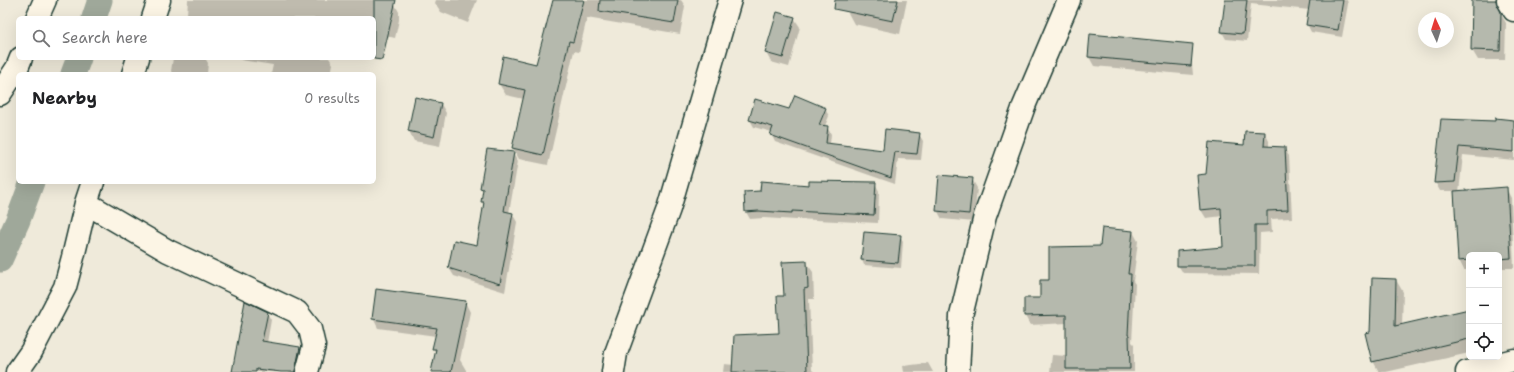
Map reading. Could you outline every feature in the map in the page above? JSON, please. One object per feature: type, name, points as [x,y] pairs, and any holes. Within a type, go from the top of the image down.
[{"type":"street","points":[[38,16],[45,0]]},
{"type":"street","points":[[154,16],[159,0]]},
{"type":"street","points":[[613,372],[616,353],[669,209],[730,0]]},
{"type":"street","points":[[958,372],[961,316],[985,216],[1024,106],[1069,0]]},
{"type":"street","points":[[1508,0],[1514,10]]},
{"type":"street","points":[[0,94],[17,68],[20,60]]},
{"type":"street","points":[[133,72],[137,60]]},
{"type":"street","points":[[17,372],[31,352],[65,287],[86,202],[92,184]]},
{"type":"street","points":[[86,202],[168,251],[297,312],[310,329],[314,346],[307,372]]},
{"type":"street","points":[[1467,372],[1514,360]]},
{"type":"building","points":[[374,0],[396,0],[382,60],[376,59],[376,16],[374,16]]},
{"type":"building","points":[[553,0],[584,0],[573,42],[569,41],[543,155],[512,148],[525,90],[498,84],[503,56],[536,64]]},
{"type":"building","points":[[600,0],[678,0],[674,23],[599,11]]},
{"type":"building","points":[[835,0],[898,0],[893,21],[834,9]]},
{"type":"building","points":[[1225,0],[1247,0],[1243,34],[1221,32]]},
{"type":"building","points":[[1310,0],[1343,0],[1338,30],[1306,25]]},
{"type":"building","points":[[1472,0],[1496,0],[1501,12],[1500,51],[1471,50]]},
{"type":"building","points":[[777,12],[795,17],[783,58],[765,53]]},
{"type":"building","points":[[1090,34],[1193,44],[1191,66],[1088,57]]},
{"type":"building","points":[[795,95],[826,108],[819,125],[828,126],[826,143],[883,150],[885,129],[920,133],[917,154],[895,152],[891,178],[770,135],[773,127],[749,120],[755,99],[789,109]]},
{"type":"building","points":[[415,97],[441,103],[434,137],[408,131]]},
{"type":"building","points":[[1495,118],[1514,120],[1514,152],[1459,147],[1455,182],[1434,183],[1441,119],[1495,121]]},
{"type":"building","points":[[1245,131],[1265,132],[1264,146],[1285,147],[1288,210],[1267,211],[1267,225],[1255,225],[1255,266],[1177,266],[1177,251],[1223,247],[1221,208],[1200,210],[1197,175],[1206,174],[1209,142],[1244,145]]},
{"type":"building","points":[[487,149],[514,152],[504,211],[513,213],[500,284],[448,268],[454,240],[477,245],[484,202],[481,202],[483,189],[480,188]]},
{"type":"building","points":[[939,175],[973,178],[969,214],[936,211]]},
{"type":"building","points":[[761,181],[809,185],[809,181],[876,182],[874,215],[792,211],[792,213],[759,211],[745,212],[744,192],[760,191]]},
{"type":"building","points":[[1507,187],[1511,258],[1502,259],[1502,252],[1466,252],[1466,260],[1458,261],[1454,191]]},
{"type":"building","points":[[1102,228],[1133,231],[1128,274],[1131,274],[1128,335],[1130,369],[1066,369],[1066,315],[1024,316],[1024,298],[1040,298],[1040,280],[1049,280],[1049,247],[1100,246]]},
{"type":"building","points":[[864,232],[901,235],[898,263],[861,260]]},
{"type":"building","points":[[807,261],[808,288],[804,289],[807,372],[732,372],[734,335],[779,333],[777,296],[784,296],[782,262]]},
{"type":"building","points":[[1372,278],[1396,279],[1395,326],[1466,310],[1466,340],[1372,362],[1365,333],[1370,332]]},
{"type":"building","points":[[376,289],[466,301],[451,372],[431,372],[436,349],[432,349],[437,328],[372,319]]},
{"type":"building","points":[[245,301],[268,312],[262,341],[300,347],[295,372],[256,369],[256,372],[232,372]]},
{"type":"waterway","points":[[95,16],[100,0]]},
{"type":"waterway","points":[[74,72],[78,60]]},
{"type":"waterway","points":[[0,260],[18,220],[31,184]]}]
